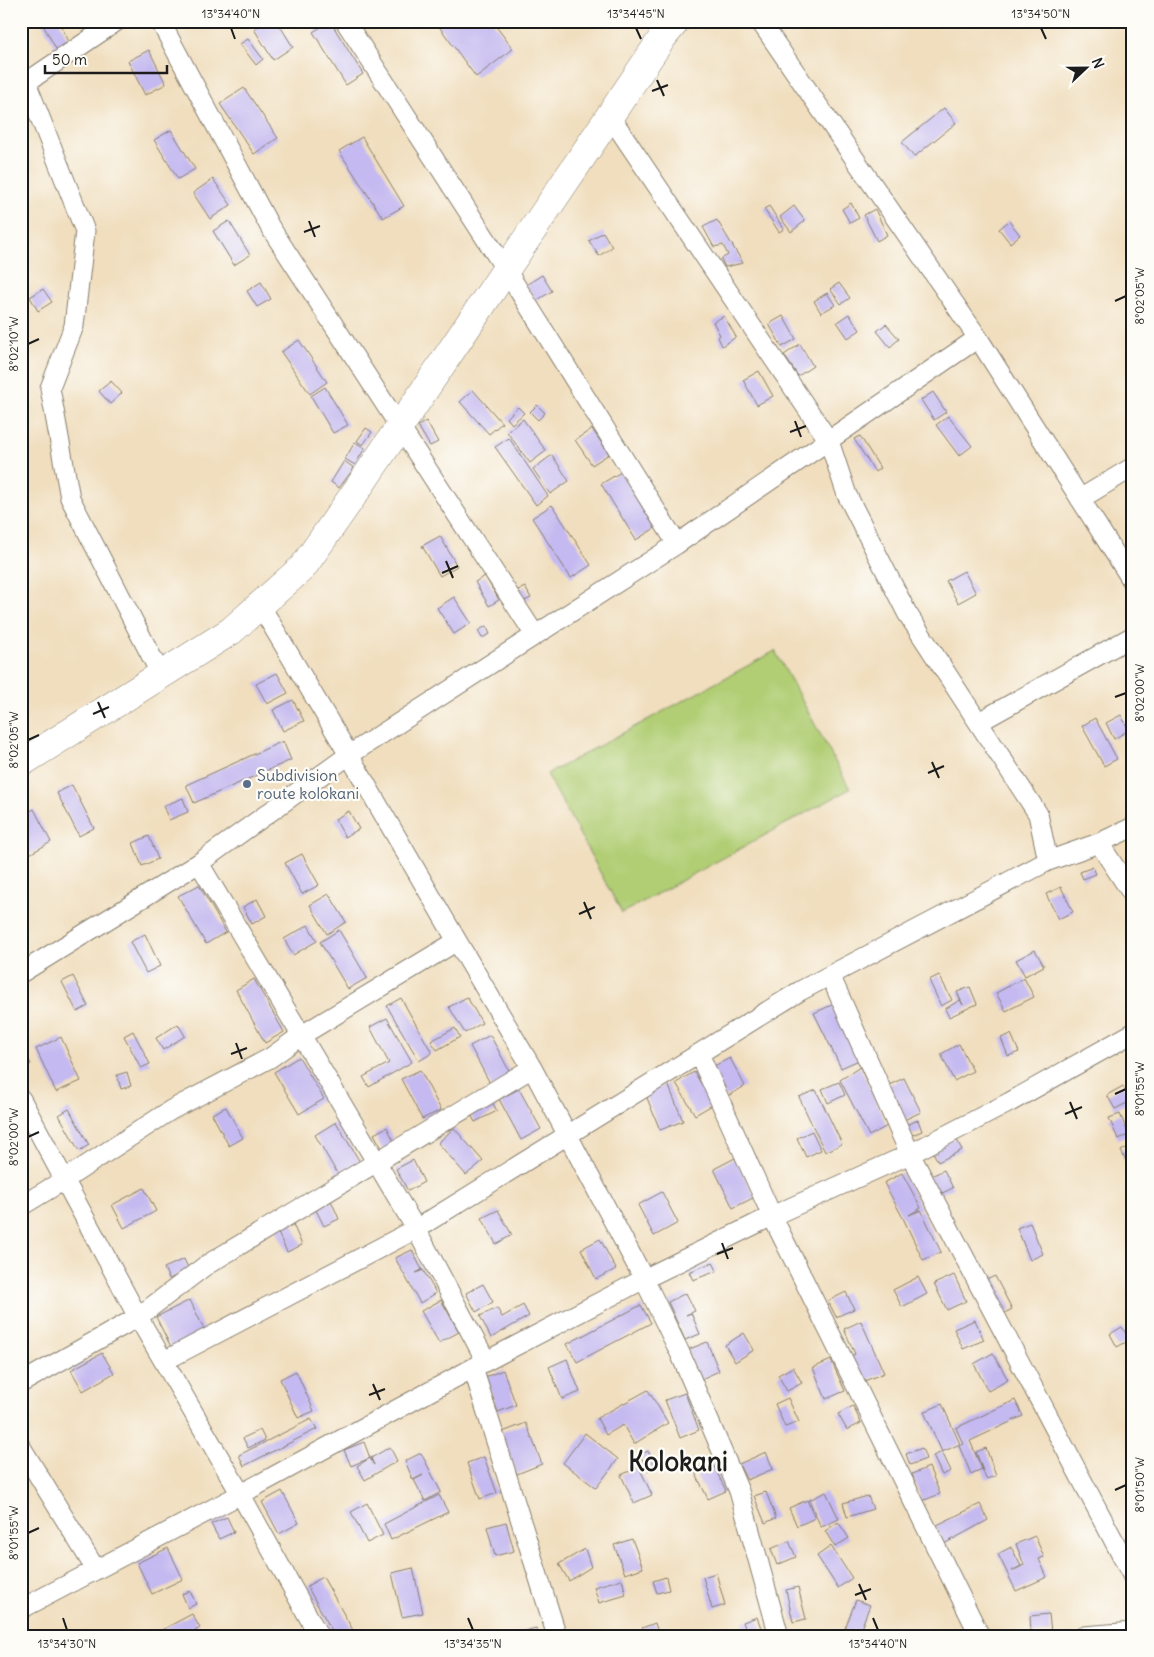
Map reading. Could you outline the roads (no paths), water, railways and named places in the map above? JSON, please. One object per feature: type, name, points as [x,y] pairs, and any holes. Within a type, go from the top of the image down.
[{"type":"highway","points":[[21,763],[231,631],[304,566],[663,37],[676,21]]},
{"type":"street","points":[[117,21],[23,81],[85,231],[74,326],[50,388],[70,498],[161,675]]},
{"type":"street","points":[[160,21],[270,227],[535,635]]},
{"type":"street","points":[[345,21],[506,270],[677,544]]},
{"type":"street","points":[[760,21],[978,338],[1133,582]]},
{"type":"street","points":[[610,116],[829,441],[847,496],[907,614],[1038,814],[1048,861]]},
{"type":"street","points":[[21,973],[198,863],[349,755],[677,544],[978,338]]},
{"type":"street","points":[[1080,499],[1133,467]]},
{"type":"street","points":[[260,605],[532,1068],[644,1279],[680,1353],[739,1491],[779,1636]]},
{"type":"street","points":[[979,722],[1133,636]]},
{"type":"street","points":[[164,1361],[416,1229],[800,991],[1048,861],[1099,843],[1133,827]]},
{"type":"street","points":[[1099,843],[1133,895]]},
{"type":"street","points":[[198,863],[416,1229],[480,1365],[558,1636]]},
{"type":"street","points":[[21,1206],[171,1110],[270,1058],[302,1035],[457,942]]},
{"type":"street","points":[[830,976],[910,1154],[1133,1578]]},
{"type":"street","points":[[21,1609],[644,1279],[772,1216],[910,1154],[1010,1102],[1133,1032]]},
{"type":"street","points":[[699,1054],[772,1216],[980,1636]]},
{"type":"street","points":[[21,1383],[138,1317],[204,1266],[532,1068]]},
{"type":"street","points":[[21,1098],[138,1317],[241,1494],[319,1636]]},
{"type":"street","points":[[21,1446],[96,1570]]},
{"type":"street","points":[[1084,1636],[1133,1632]]},
{"type":"place","name":"Subdivision route kolokani","points":[[247,784]]},
{"type":"district","name":"Kolokani","points":[[678,1462]]}]
